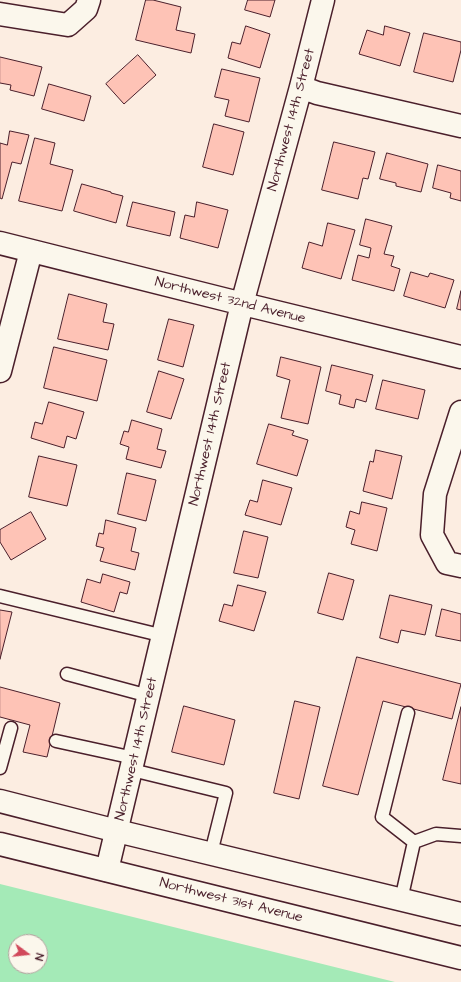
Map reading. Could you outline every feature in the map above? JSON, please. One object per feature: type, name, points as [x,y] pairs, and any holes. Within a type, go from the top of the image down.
[{"type":"street","name":"Northwest 14th Street","points":[[107,870],[242,304],[323,0]]},
{"type":"street","points":[[0,14],[68,25],[87,4]]},
{"type":"street","points":[[301,87],[317,93],[461,126]]},
{"type":"street","name":"Northwest 32nd Avenue","points":[[0,243],[461,358]]},
{"type":"street","points":[[0,371],[31,251]]},
{"type":"street","points":[[454,565],[432,535],[435,494],[461,412]]},
{"type":"street","points":[[0,801],[117,831],[461,914]]},
{"type":"street","name":"Northwest 31st Avenue","points":[[0,844],[461,958]]},
{"type":"lane","points":[[0,596],[164,636]]},
{"type":"lane","points":[[67,674],[149,696]]},
{"type":"lane","points":[[408,713],[382,817],[414,842]]},
{"type":"lane","points":[[0,768],[11,728]]},
{"type":"lane","points":[[56,740],[226,793],[211,853]]},
{"type":"lane","points":[[414,842],[436,834],[460,833]]},
{"type":"lane","points":[[401,900],[414,842]]},
{"type":"green space","points":[[0,884],[395,982],[0,982]]},
{"type":"building","points":[[146,0],[153,0],[181,7],[176,30],[195,34],[191,53],[136,40]]},
{"type":"building","points":[[248,0],[275,0],[270,17],[245,10]]},
{"type":"building","points":[[246,26],[270,34],[260,68],[228,58],[232,42],[240,44]]},
{"type":"building","points":[[385,26],[410,33],[400,66],[359,54],[367,30],[383,35]]},
{"type":"building","points":[[424,33],[461,42],[461,50],[453,82],[414,72]]},
{"type":"building","points":[[138,55],[156,75],[124,104],[106,84]]},
{"type":"building","points":[[0,57],[42,67],[34,96],[10,90],[11,85],[0,83]]},
{"type":"building","points":[[222,69],[260,78],[249,122],[225,116],[229,100],[215,97]]},
{"type":"building","points":[[49,84],[91,96],[84,121],[42,109]]},
{"type":"building","points":[[214,124],[244,132],[233,175],[203,167]]},
{"type":"building","points":[[10,131],[29,135],[21,164],[12,162],[2,199],[0,198],[0,143],[7,145]]},
{"type":"building","points":[[35,138],[55,143],[50,164],[73,170],[62,211],[19,201]]},
{"type":"building","points":[[334,142],[375,152],[368,179],[363,178],[358,199],[322,190]]},
{"type":"building","points":[[387,153],[428,164],[421,192],[396,186],[396,183],[380,179]]},
{"type":"building","points":[[438,165],[461,171],[461,201],[450,198],[451,193],[433,188]]},
{"type":"building","points":[[82,184],[123,196],[116,223],[74,211]]},
{"type":"building","points":[[133,202],[175,212],[170,236],[127,226]]},
{"type":"building","points":[[197,202],[228,210],[218,248],[180,238],[185,215],[194,217]]},
{"type":"building","points":[[366,219],[392,226],[384,254],[394,256],[391,266],[400,269],[394,291],[352,280],[358,255],[369,258],[371,248],[360,245]]},
{"type":"building","points":[[328,223],[355,230],[341,279],[302,268],[309,242],[322,246]]},
{"type":"building","points":[[411,272],[428,277],[430,273],[454,280],[445,308],[404,296]]},
{"type":"building","points":[[461,291],[461,310],[457,309]]},
{"type":"building","points":[[69,294],[107,304],[103,322],[114,324],[108,350],[58,339]]},
{"type":"building","points":[[169,319],[194,325],[183,367],[158,360]]},
{"type":"building","points":[[54,347],[107,360],[97,401],[44,388]]},
{"type":"building","points":[[281,357],[321,367],[308,424],[281,418],[290,380],[277,376]]},
{"type":"building","points":[[332,365],[373,375],[366,402],[356,399],[354,408],[339,404],[341,395],[326,391]]},
{"type":"building","points":[[159,371],[184,379],[171,419],[147,412]]},
{"type":"building","points":[[383,380],[425,390],[418,419],[376,409]]},
{"type":"building","points":[[49,402],[84,412],[76,439],[67,436],[64,448],[31,438],[35,422],[42,424]]},
{"type":"building","points":[[132,420],[162,429],[157,449],[166,451],[161,468],[126,459],[129,447],[120,444],[124,431],[128,432]]},
{"type":"building","points":[[269,424],[294,431],[292,435],[308,440],[297,476],[257,464]]},
{"type":"building","points":[[376,450],[402,456],[392,499],[363,491],[370,461],[373,462]]},
{"type":"building","points":[[39,456],[77,465],[67,506],[29,497]]},
{"type":"building","points":[[127,473],[156,480],[146,521],[118,514]]},
{"type":"building","points":[[263,480],[292,488],[281,525],[245,515],[250,500],[257,502]]},
{"type":"building","points":[[362,502],[387,508],[377,551],[351,544],[355,530],[346,527],[350,511],[359,514]]},
{"type":"building","points":[[31,512],[46,539],[11,560],[0,542],[0,530]]},
{"type":"building","points":[[106,520],[136,528],[131,551],[139,553],[135,570],[100,561],[104,548],[96,546],[99,533],[103,534]]},
{"type":"building","points":[[244,531],[268,537],[258,578],[234,573]]},
{"type":"building","points":[[329,573],[354,580],[343,620],[318,613]]},
{"type":"building","points":[[103,574],[130,582],[127,594],[120,592],[114,612],[81,602],[87,579],[100,583]]},
{"type":"building","points":[[238,585],[266,592],[254,631],[219,621],[224,604],[232,606]]},
{"type":"building","points":[[390,595],[432,605],[425,635],[401,630],[398,643],[380,638]]},
{"type":"building","points":[[442,609],[461,614],[461,641],[436,636]]},
{"type":"building","points":[[0,610],[12,612],[0,659]]},
{"type":"building","points":[[357,657],[461,684],[452,719],[383,701],[358,795],[323,786]]},
{"type":"building","points":[[0,687],[60,703],[47,757],[23,752],[30,725],[0,717]]},
{"type":"building","points":[[295,701],[320,707],[299,799],[274,793]]},
{"type":"building","points":[[184,706],[235,720],[224,765],[172,752]]},
{"type":"building","points":[[461,707],[461,784],[443,780]]}]
